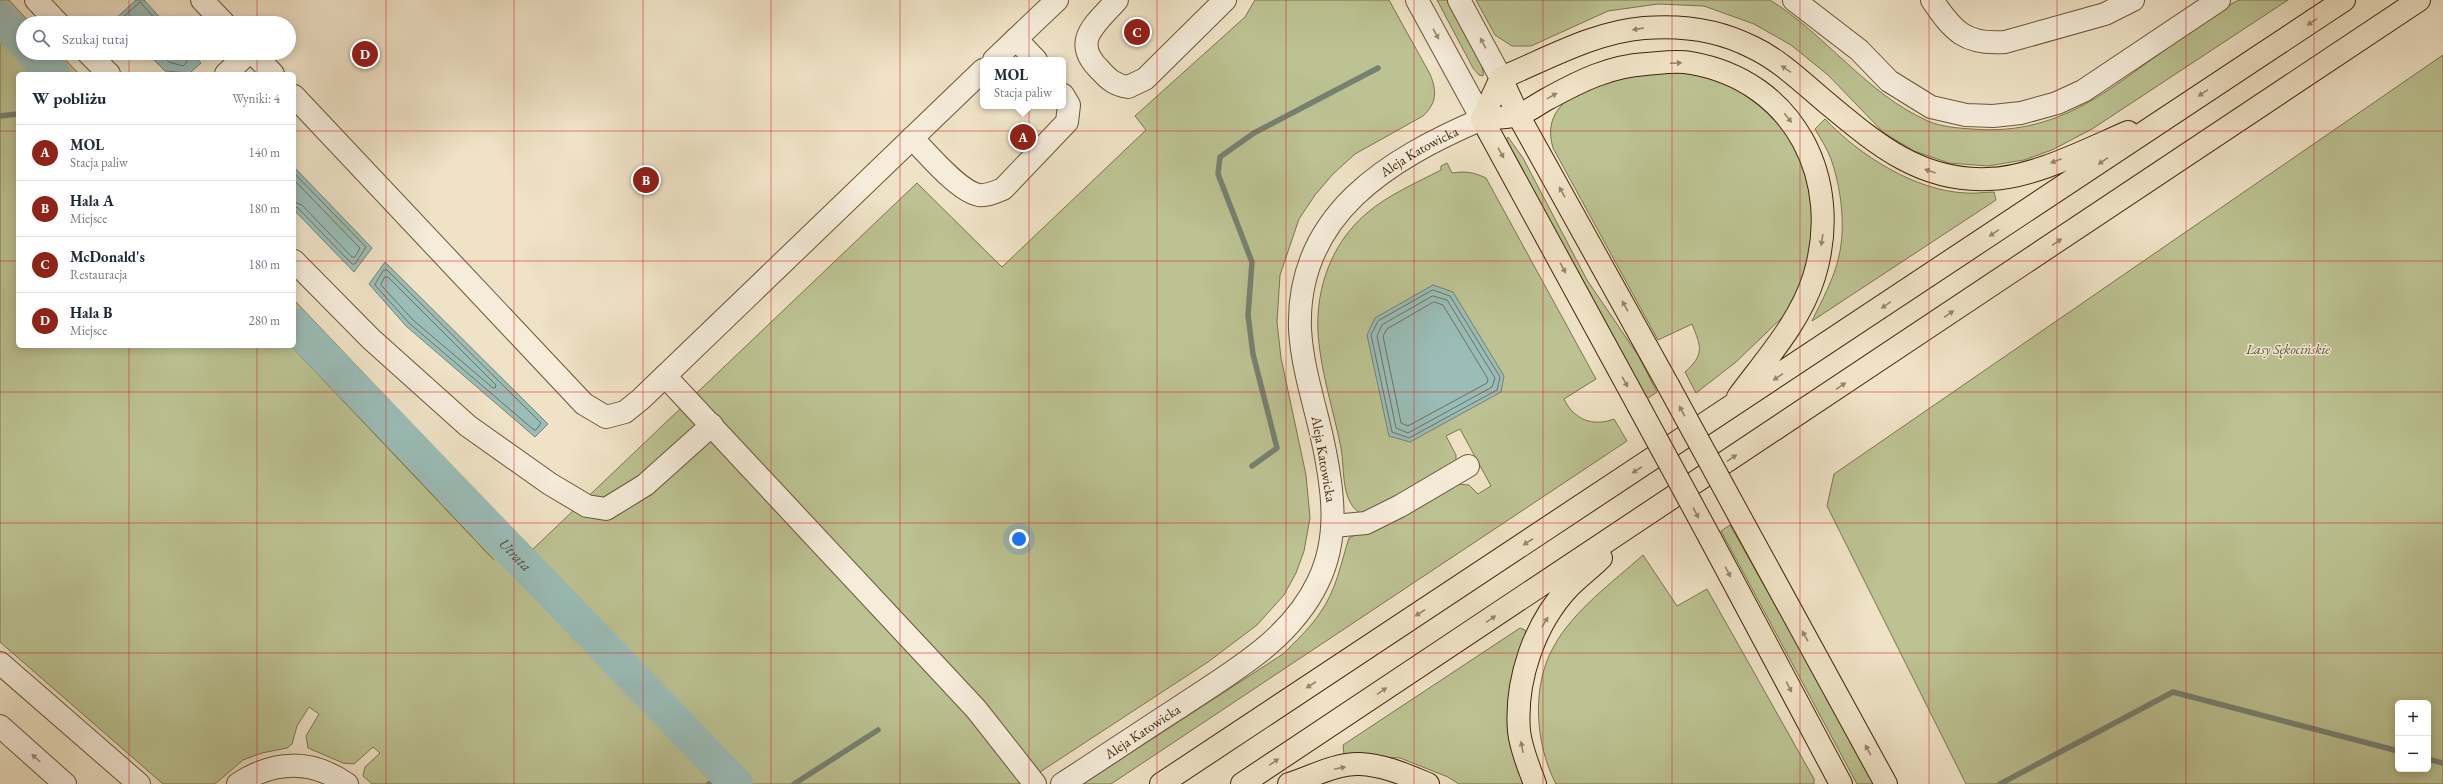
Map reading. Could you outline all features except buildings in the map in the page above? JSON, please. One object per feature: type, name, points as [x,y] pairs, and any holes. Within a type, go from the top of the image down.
[{"type":"main road","points":[[1161,784],[1728,410],[2344,0]]},
{"type":"main road","points":[[1242,784],[2419,0]]},
{"type":"main road","points":[[1482,119],[1501,78],[1592,39],[1618,33],[1666,27],[1701,30],[1728,37],[1753,47],[1799,78],[1893,155],[1942,175],[1988,180],[2017,175],[2170,116]]},
{"type":"main road","points":[[1482,119],[1518,115],[1603,71],[1644,64],[1690,62],[1724,73],[1757,88],[1786,115],[1803,138],[1814,166],[1822,197],[1824,234],[1814,278],[1792,326],[1728,410]]},
{"type":"main road","points":[[1501,78],[1518,115],[1668,385],[1886,784]]},
{"type":"main road","points":[[1482,119],[1710,538],[1841,784]]},
{"type":"main road","points":[[1535,784],[1524,753],[1519,731],[1522,679],[1535,639],[1568,588],[1653,511]]},
{"type":"main road","points":[[1289,784],[1330,770],[1360,764],[1394,770],[1428,784]]},
{"type":"street","points":[[36,0],[51,16]]},
{"type":"street","points":[[202,0],[217,16]]},
{"type":"street","points":[[997,57],[1057,0]]},
{"type":"street","points":[[1118,0],[1094,26],[1087,38],[1087,53],[1089,60],[1112,82],[1128,87],[1144,79],[1225,0]]},
{"type":"street","points":[[1417,0],[1482,119]]},
{"type":"street","points":[[1460,0],[1501,78]]},
{"type":"street","points":[[1794,0],[1859,50],[1889,81],[1932,107],[1966,115],[1993,116],[2020,113],[2057,103],[2083,91],[2219,0]]},
{"type":"street","points":[[1932,0],[1952,28],[1977,41],[1989,43],[2005,42],[2106,14],[2132,0]]},
{"type":"street","points":[[1016,39],[1033,57]]},
{"type":"street","points":[[95,60],[107,72]]},
{"type":"street","points":[[228,72],[241,60]]},
{"type":"street","points":[[260,60],[271,72]]},
{"type":"street","points":[[296,98],[584,404],[606,417],[625,412],[665,376],[980,73]]},
{"type":"street","points":[[912,138],[962,188],[979,195],[989,195],[1003,189],[1067,122],[1069,105],[1066,100]]},
{"type":"street","name":"Aleja Katowicka","points":[[1062,784],[1217,682],[1269,645],[1288,627],[1306,605],[1320,580],[1328,554],[1333,526],[1330,473],[1301,342],[1301,310],[1312,258],[1320,238],[1336,215],[1370,181],[1434,141],[1482,119]]},
{"type":"street","points":[[296,263],[371,339],[468,426],[550,484],[587,506],[606,509],[645,485],[712,425]]},
{"type":"street","points":[[665,376],[976,709],[1035,784]]},
{"type":"street","points":[[1333,526],[1366,523],[1400,506],[1468,466]]},
{"type":"street","points":[[0,663],[139,784]]},
{"type":"street","points":[[0,726],[65,784]]},
{"type":"street","points":[[238,784],[267,768],[285,764],[315,767],[334,775],[347,784]]},
{"type":"green space","points":[[0,0],[9,0],[24,16],[16,16],[16,60],[66,60],[77,72],[16,72],[16,348],[293,348],[494,560],[294,348],[296,348],[296,302],[532,550],[917,183],[1002,267],[1146,130],[1135,116],[1245,17],[1255,0],[1389,0],[1430,74],[1435,91],[1433,101],[1428,111],[1423,116],[1355,154],[1333,174],[1315,195],[1299,219],[1280,275],[1277,322],[1281,358],[1306,475],[1310,518],[1304,551],[1296,573],[1284,595],[1257,625],[1208,662],[1021,784],[372,784],[363,776],[365,767],[380,753],[373,747],[354,764],[343,763],[308,748],[306,736],[319,714],[309,707],[297,726],[292,744],[287,748],[262,753],[243,760],[215,784],[163,784],[0,642]]},
{"type":"green space","points":[[1437,0],[1447,0],[1480,61],[1483,76],[1479,75],[1473,68]]},
{"type":"green space","points":[[1476,0],[1770,0],[1790,14],[1866,80],[1906,110],[1928,121],[1944,126],[1972,129],[2006,129],[2036,124],[2064,114],[2090,101],[2115,86],[2216,14],[2240,0],[2288,0],[2092,129],[2052,150],[2024,160],[1988,166],[1949,163],[1914,151],[1884,133],[1828,75],[1791,45],[1754,24],[1704,6],[1658,4],[1608,11],[1531,46],[1512,46],[1495,35]]},
{"type":"green space","name":"Lasy Sękocińskie","points":[[2443,55],[2443,784],[1966,784],[1827,506],[1834,474]]},
{"type":"green space","points":[[1663,69],[1703,75],[1733,85],[1758,103],[1784,126],[1808,163],[1815,228],[1807,268],[1792,308],[1736,362],[1696,393],[1685,372],[1696,360],[1699,350],[1698,339],[1692,324],[1658,340],[1553,148],[1551,128],[1557,111],[1569,99],[1586,89],[1605,82]]},
{"type":"green space","points":[[1825,119],[1871,158],[1908,178],[1927,186],[1947,191],[1969,193],[1994,192],[1996,200],[1812,321],[1834,273],[1839,256],[1842,232],[1840,194],[1835,170],[1828,151],[1815,129]]},
{"type":"green space","points":[[1508,137],[1523,158],[1587,280],[1638,355],[1657,392],[1647,399],[1506,141]]},
{"type":"green space","points":[[1447,163],[1452,173],[1469,172],[1486,178],[1596,379],[1564,399],[1568,406],[1579,417],[1592,422],[1614,419],[1627,441],[1111,784],[1083,784],[1283,654],[1312,624],[1326,604],[1338,577],[1349,538],[1456,484],[1469,485],[1478,494],[1491,486],[1460,429],[1446,436],[1456,455],[1456,461],[1364,515],[1356,510],[1347,495],[1341,448],[1326,383],[1319,344],[1319,307],[1322,289],[1326,272],[1343,240],[1354,226],[1375,207],[1402,190],[1441,170],[1441,166]]},
{"type":"green space","points":[[1730,525],[1864,763],[1873,784],[1857,784],[1721,531]]},
{"type":"green space","points":[[1643,555],[1677,606],[1707,589],[1814,779],[1814,784],[1556,784],[1544,751],[1538,715],[1542,679],[1547,662],[1554,646],[1572,620],[1595,597]]},
{"type":"green space","points":[[1520,628],[1525,630],[1527,636],[1528,784],[1459,784],[1448,777],[1400,758],[1344,755],[1343,745]]},
{"type":"water","points":[[136,0],[144,0],[159,16],[118,16]]},
{"type":"water","points":[[154,60],[198,60],[201,63],[191,72],[165,71]]},
{"type":"water","points":[[296,169],[372,248],[354,272],[296,212]]},
{"type":"water","points":[[385,262],[548,424],[535,437],[406,326],[369,284]]},
{"type":"water","points":[[1433,285],[1453,292],[1504,376],[1501,392],[1410,442],[1389,436],[1367,335],[1375,318]]},
{"type":"waterway","name":"Utrata","points":[[0,18],[16,35]]},
{"type":"waterway","name":"Utrata","points":[[40,60],[51,72]]},
{"type":"waterway","points":[[1252,466],[1277,448],[1253,354],[1248,315],[1252,262],[1218,174],[1220,157],[1254,133],[1378,68]]},
{"type":"waterway","points":[[0,116],[16,114]]},
{"type":"waterway","name":"Utrata","points":[[296,327],[736,784]]},
{"type":"waterway","points":[[2000,784],[2173,692],[2395,750]]},
{"type":"waterway","points":[[794,784],[878,730]]},
{"type":"waterway","points":[[2431,760],[2443,763]]},
{"type":"waterway","points":[[709,784],[726,773]]},
{"type":"place","name":"McDonald's","points":[[1137,32]]},
{"type":"place","name":"Hala B","points":[[365,54]]},
{"type":"place","name":"MOL","points":[[1023,137]]},
{"type":"place","name":"Hala A","points":[[646,180]]}]
